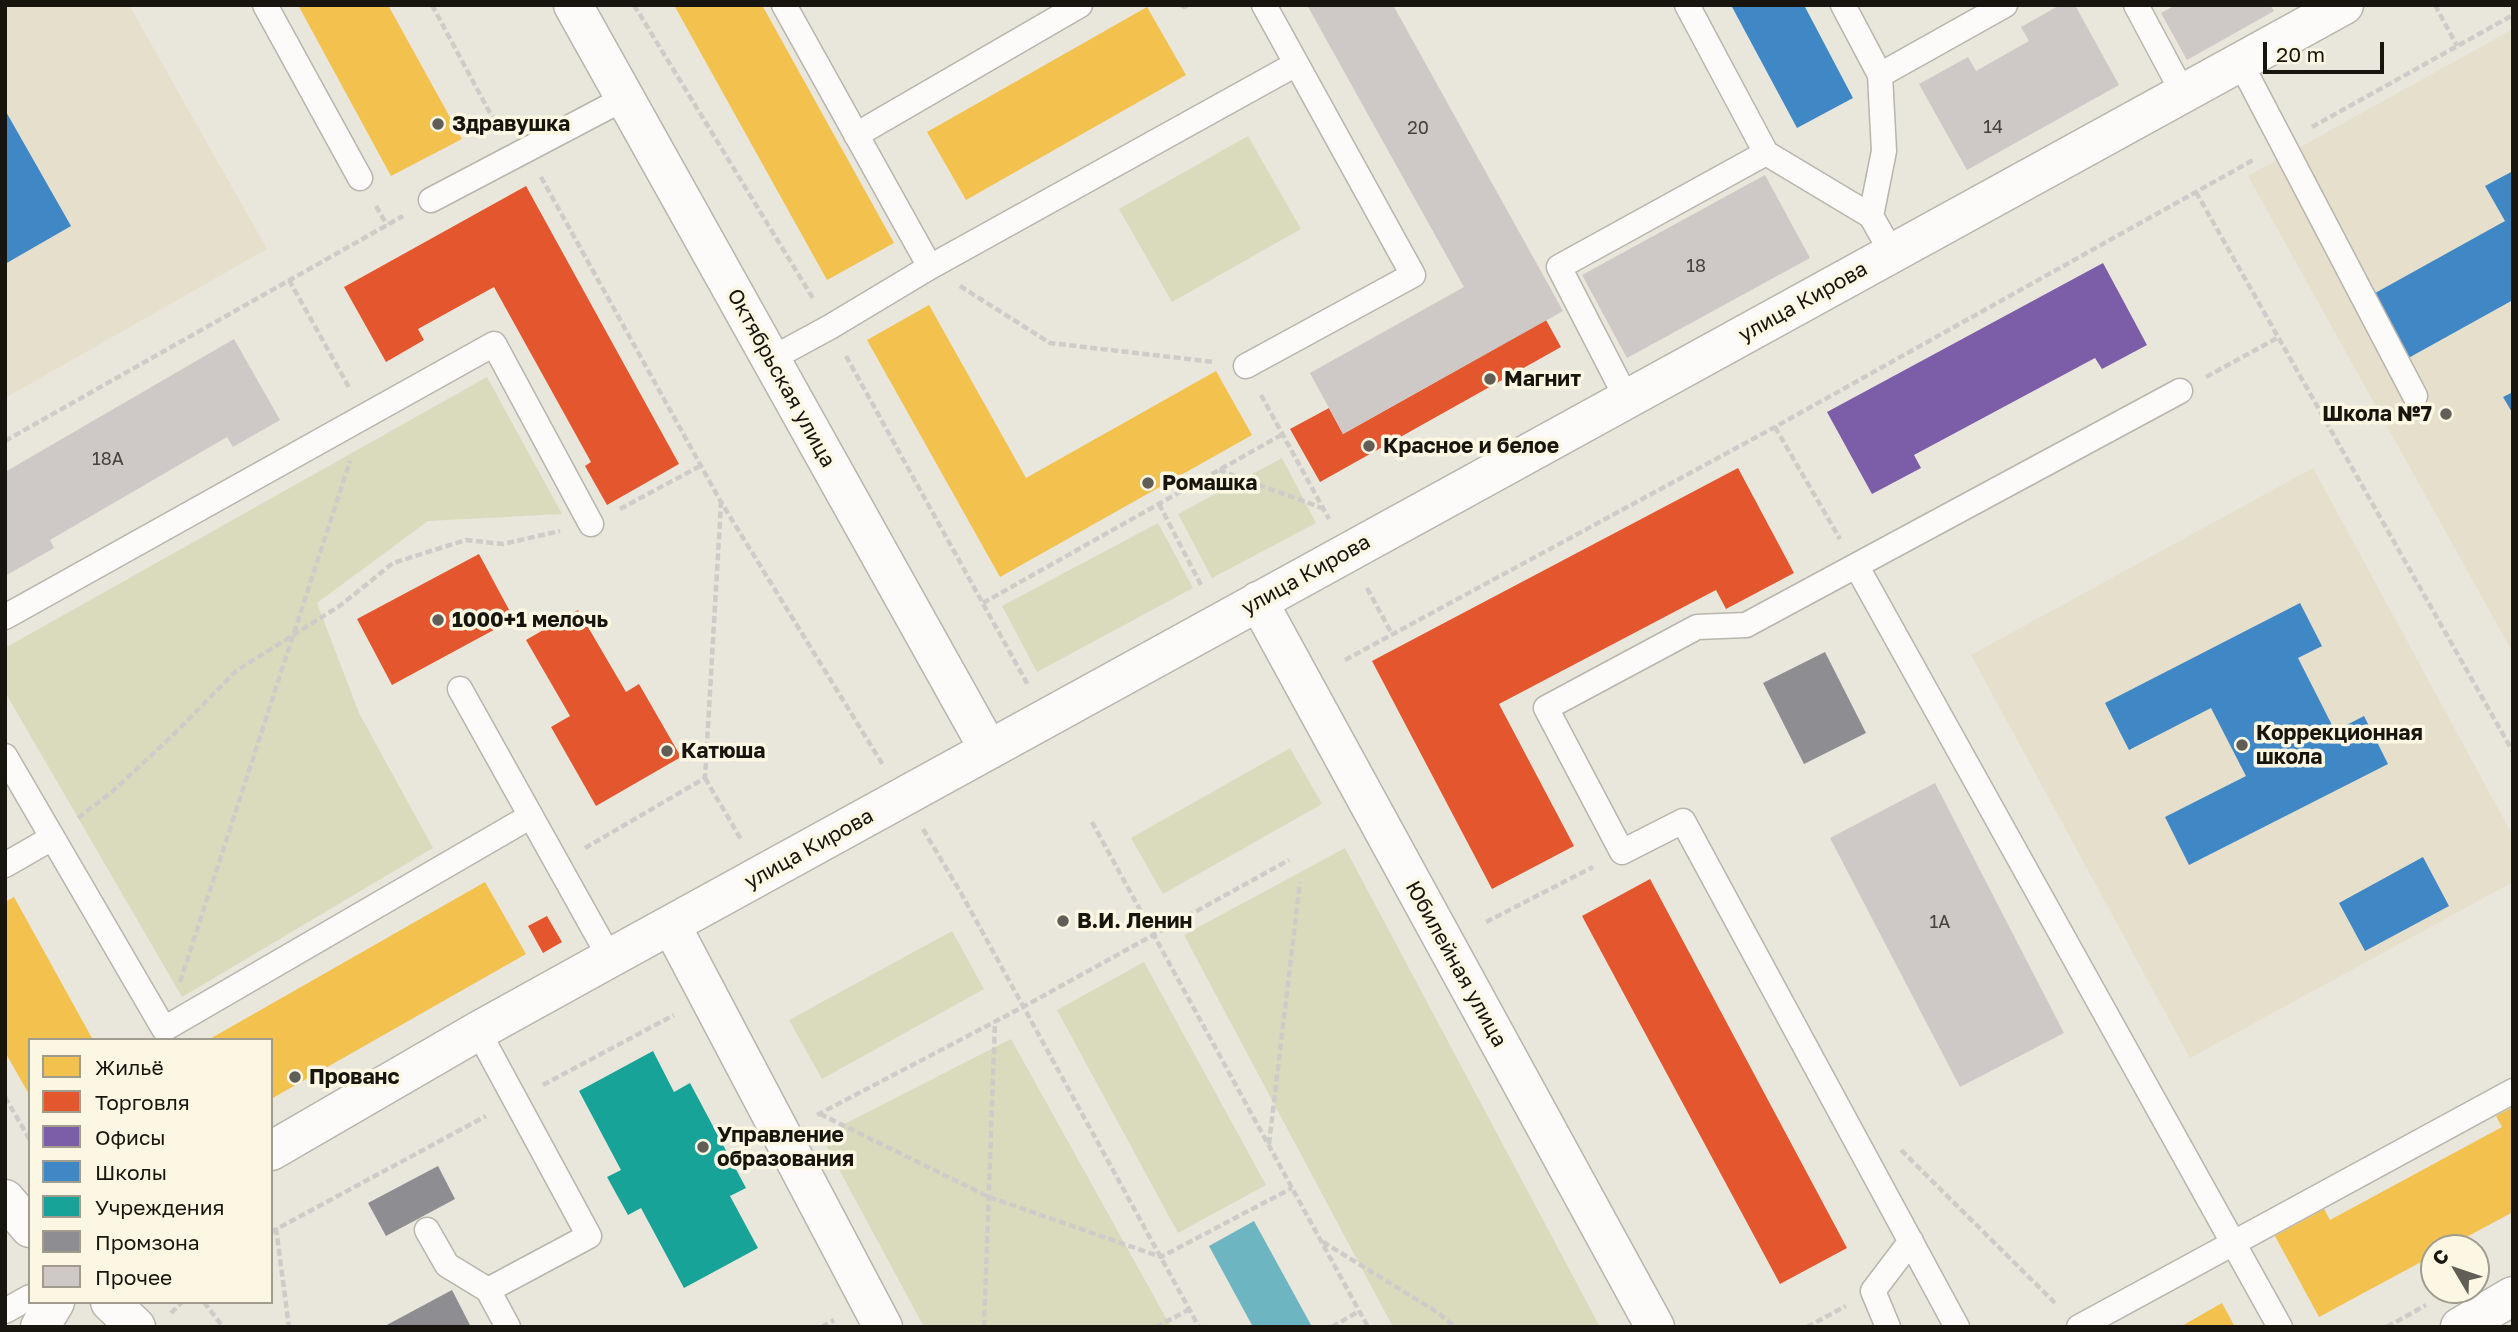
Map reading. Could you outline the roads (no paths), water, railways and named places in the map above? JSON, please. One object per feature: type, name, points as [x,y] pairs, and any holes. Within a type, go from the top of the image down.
[{"type":"street","name":"Октябрьская улица","points":[[573,5],[989,750]]},
{"type":"street","name":"улица Кирова","points":[[273,1150],[610,958],[2344,5]]},
{"type":"street","name":"Юбилейная улица","points":[[1258,601],[1655,1327]]},
{"type":"street","points":[[671,925],[883,1327]]},
{"type":"street","points":[[5,1199],[28,1226]]},
{"type":"street","points":[[2460,1327],[2513,1296]]},
{"type":"street","points":[[40,1327],[54,1304]]},
{"type":"street","points":[[112,1304],[136,1327]]},
{"type":"lane","points":[[265,5],[360,178]]},
{"type":"lane","points":[[783,5],[930,267]]},
{"type":"lane","points":[[856,135],[1080,5]]},
{"type":"lane","points":[[1245,366],[1413,275],[1264,5]]},
{"type":"lane","points":[[1687,5],[1766,153],[1871,216],[1892,253]]},
{"type":"lane","points":[[1843,5],[1880,75],[1884,151],[1871,216]]},
{"type":"lane","points":[[1880,75],[2005,5]]},
{"type":"lane","points":[[2136,5],[2183,93]]},
{"type":"lane","points":[[2240,62],[2415,396]]},
{"type":"lane","points":[[771,359],[930,267],[1296,64]]},
{"type":"lane","points":[[431,200],[625,98]]},
{"type":"lane","points":[[1627,399],[1559,267],[1766,153]]},
{"type":"lane","points":[[5,617],[494,344],[591,524]]},
{"type":"lane","points":[[1957,1327],[1683,821],[1622,852],[1546,708],[1697,627],[1746,625],[2180,391]]},
{"type":"lane","points":[[1857,567],[2280,1327]]},
{"type":"lane","points":[[460,689],[610,958]]},
{"type":"lane","points":[[5,755],[167,1034],[531,816]]},
{"type":"lane","points":[[5,865],[52,838]]},
{"type":"lane","points":[[478,1031],[589,1236],[488,1290]]},
{"type":"lane","points":[[2079,1327],[2513,1091]]},
{"type":"lane","points":[[427,1230],[447,1265],[488,1290],[508,1327]]},
{"type":"lane","points":[[1888,1327],[1873,1291],[1911,1241]]},
{"type":"lane","points":[[5,1311],[28,1298]]},
{"type":"water","points":[[1254,1221],[1311,1325],[1253,1327],[1209,1246]]},
{"type":"place","name":"Здравушка","points":[[438,124]]},
{"type":"place","name":"Магнит","points":[[1490,379]]},
{"type":"place","name":"Школа №7","points":[[2446,414]]},
{"type":"place","name":"Красное и белое","points":[[1369,446]]},
{"type":"place","name":"Ромашка","points":[[1148,483]]},
{"type":"place","name":"1000+1 мелочь","points":[[438,620]]},
{"type":"place","name":"Коррекционная школа","points":[[2242,745]]},
{"type":"place","name":"Катюша","points":[[667,751]]},
{"type":"place","name":"В.И. Ленин","points":[[1063,921]]},
{"type":"place","name":"Прованс","points":[[295,1077]]},
{"type":"place","name":"Управление образования","points":[[703,1147]]}]
